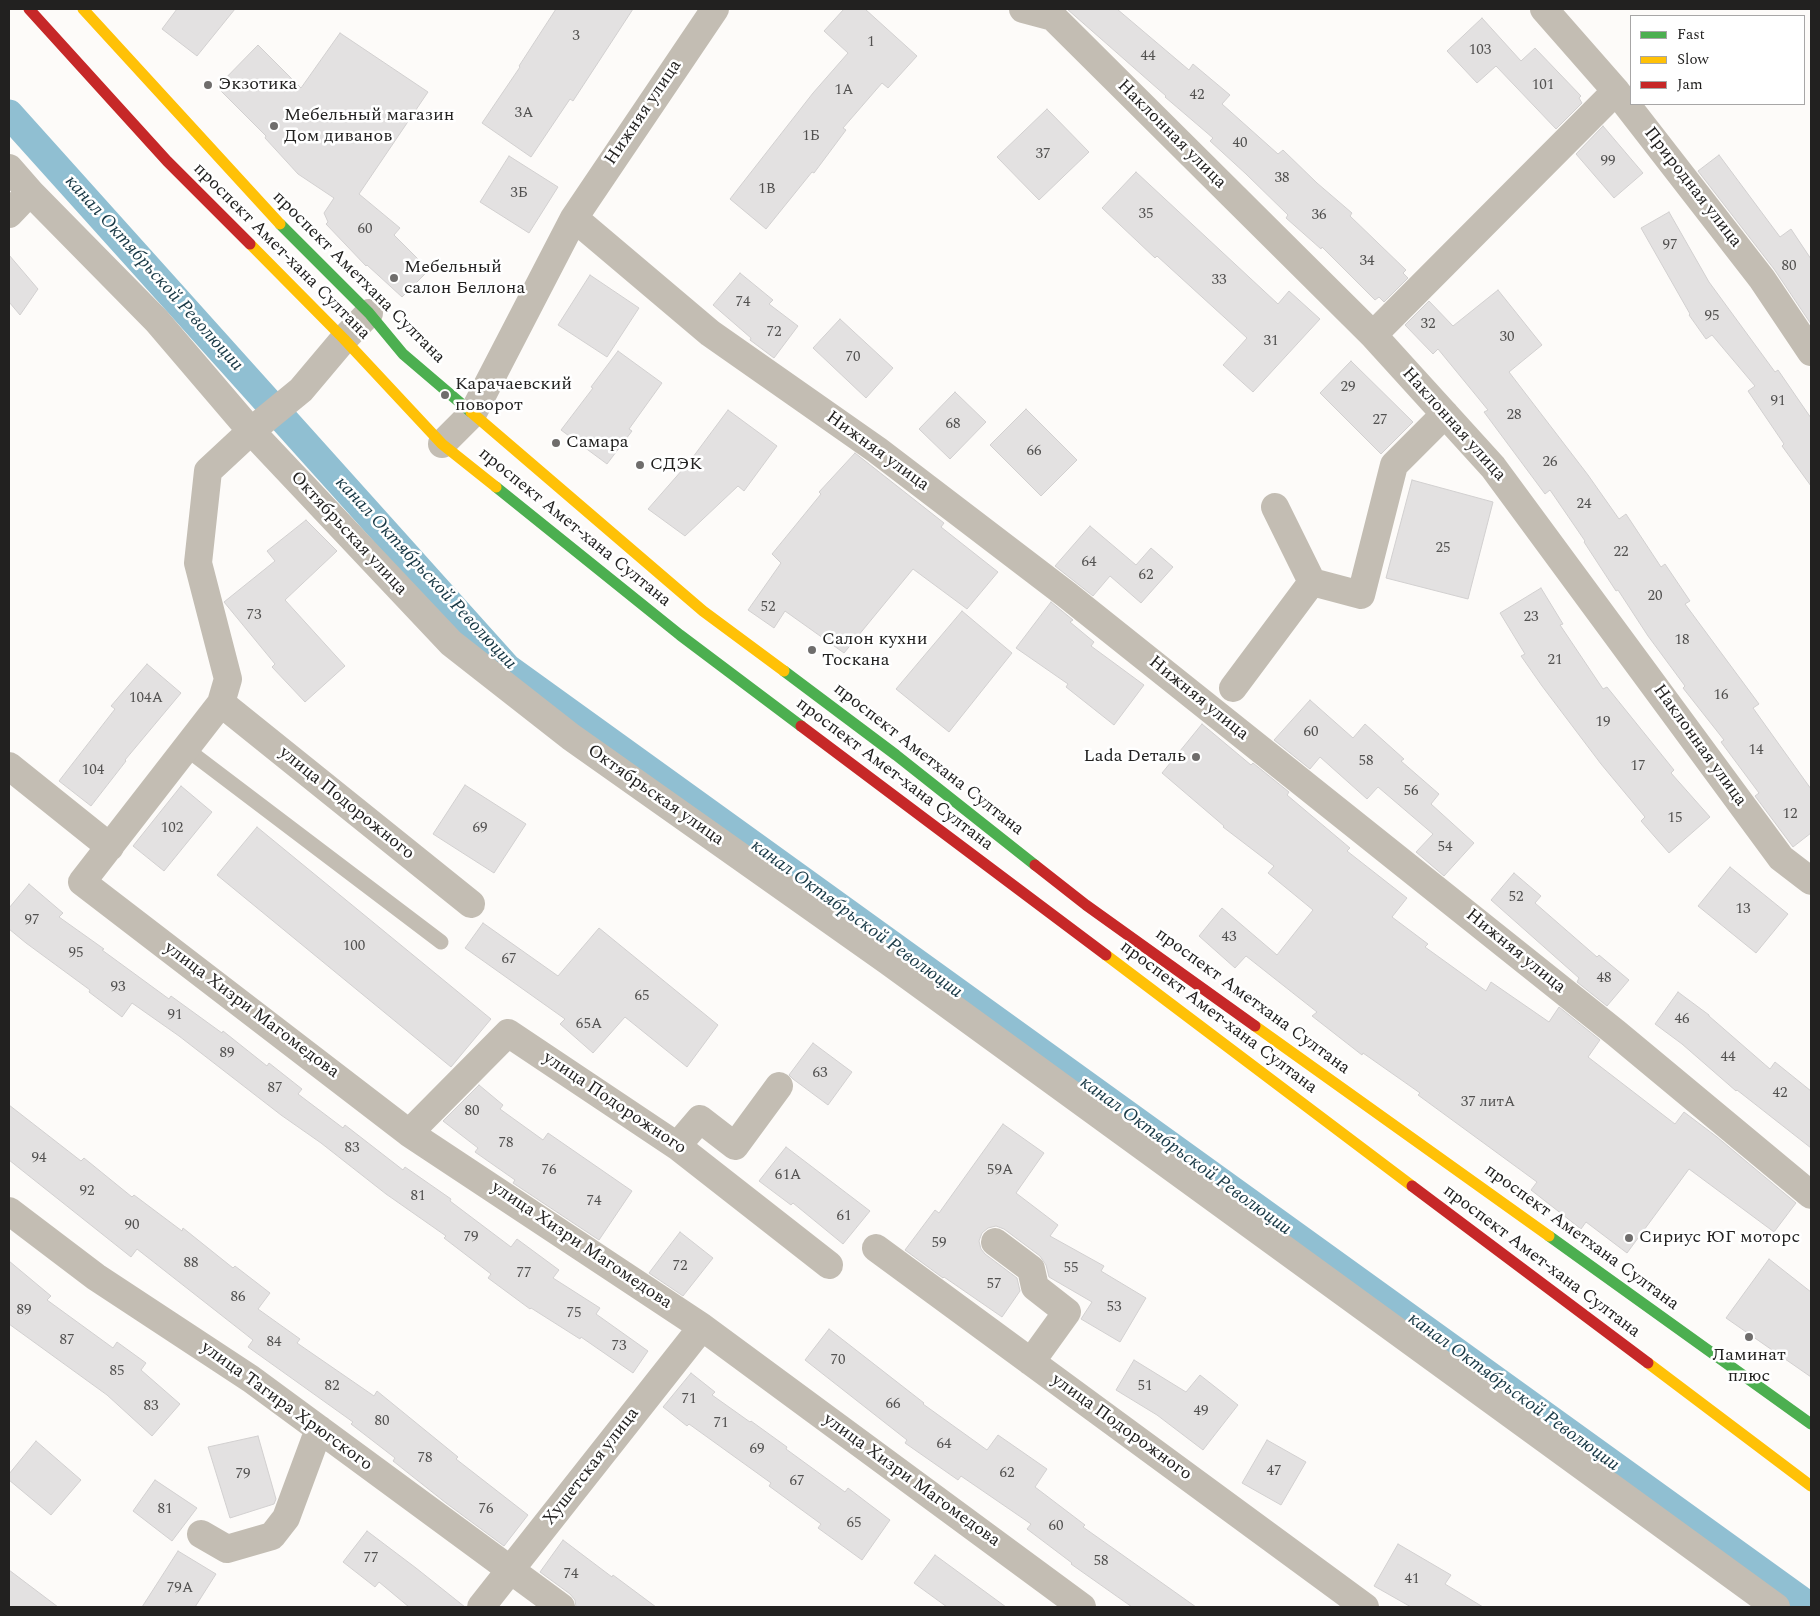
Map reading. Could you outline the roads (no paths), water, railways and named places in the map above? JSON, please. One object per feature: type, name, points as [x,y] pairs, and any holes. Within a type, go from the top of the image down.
[{"type":"main road","name":"проспект Амет-хана Султана","points":[[29,9],[167,161],[344,339],[442,444],[688,641],[1811,1486]]},
{"type":"main road","name":"проспект Аметхана Султана","points":[[83,9],[260,204],[369,313],[403,354],[703,611],[896,755],[1086,905],[1811,1424]]},
{"type":"street","name":"Нижняя улица","points":[[442,444],[473,414],[574,218],[715,9]]},
{"type":"street","points":[[1023,9],[1050,13]]},
{"type":"street","name":"Природная улица","points":[[1544,9],[1616,91],[1762,279],[1811,352]]},
{"type":"street","name":"Наклонная улица","points":[[1050,13],[1372,335],[1493,467],[1781,858],[1811,881]]},
{"type":"street","points":[[1372,335],[1616,91]]},
{"type":"street","name":"Октябрьская улица","points":[[9,168],[157,322],[251,431],[451,643],[571,737],[888,961],[1776,1607]]},
{"type":"street","points":[[9,214],[30,192]]},
{"type":"street","name":"Нижняя улица","points":[[574,218],[710,333],[877,450],[1067,595],[1616,1033],[1811,1195]]},
{"type":"street","points":[[9,766],[110,847],[221,703],[228,679],[198,563],[208,472],[251,431],[301,390],[344,339],[369,313]]},
{"type":"street","points":[[1275,507],[1312,582],[1361,595],[1394,465],[1445,414]]},
{"type":"street","points":[[1233,688],[1312,582]]},
{"type":"street","name":"улица Подорожного","points":[[221,703],[472,904]]},
{"type":"street","name":"улица Хизри Магомедова","points":[[110,847],[82,882],[409,1132],[702,1327],[1082,1607]]},
{"type":"street","name":"улица Подорожного","points":[[409,1132],[508,1032],[678,1146],[829,1266]]},
{"type":"street","points":[[678,1146],[700,1119],[735,1146],[779,1086]]},
{"type":"street","name":"улица Тагира Хрюгского","points":[[9,1211],[96,1277],[251,1379],[561,1607]]},
{"type":"street","points":[[996,1242],[1031,1269],[1035,1287],[1067,1312],[1032,1362]]},
{"type":"street","name":"улица Подорожного","points":[[876,1248],[1365,1607]]},
{"type":"street","name":"Хушетская улица","points":[[482,1607],[702,1327]]},
{"type":"street","points":[[201,1534],[226,1549],[272,1536],[286,1518],[319,1429]]},
{"type":"lane","points":[[185,748],[441,942]]},
{"type":"waterway","name":"канал Октябрьской Революции","points":[[9,114],[507,668],[1810,1607]]},
{"type":"place","name":"Экзотика","points":[[208,85]]},
{"type":"place","name":"Мебельный магазин Дом диванов","points":[[274,126]]},
{"type":"place","name":"Мебельный салон Беллона","points":[[394,278]]},
{"type":"place","name":"Карачаевский поворот","points":[[445,395]]},
{"type":"place","name":"Самара","points":[[556,443]]},
{"type":"place","name":"СДЭК","points":[[640,465]]},
{"type":"place","name":"Салон кухни Тоскана","points":[[812,650]]},
{"type":"place","name":"Lada Dеталь","points":[[1196,757]]},
{"type":"place","name":"Сириус ЮГ моторс","points":[[1629,1238]]},
{"type":"place","name":"Ламинат плюс","points":[[1749,1337]]}]
